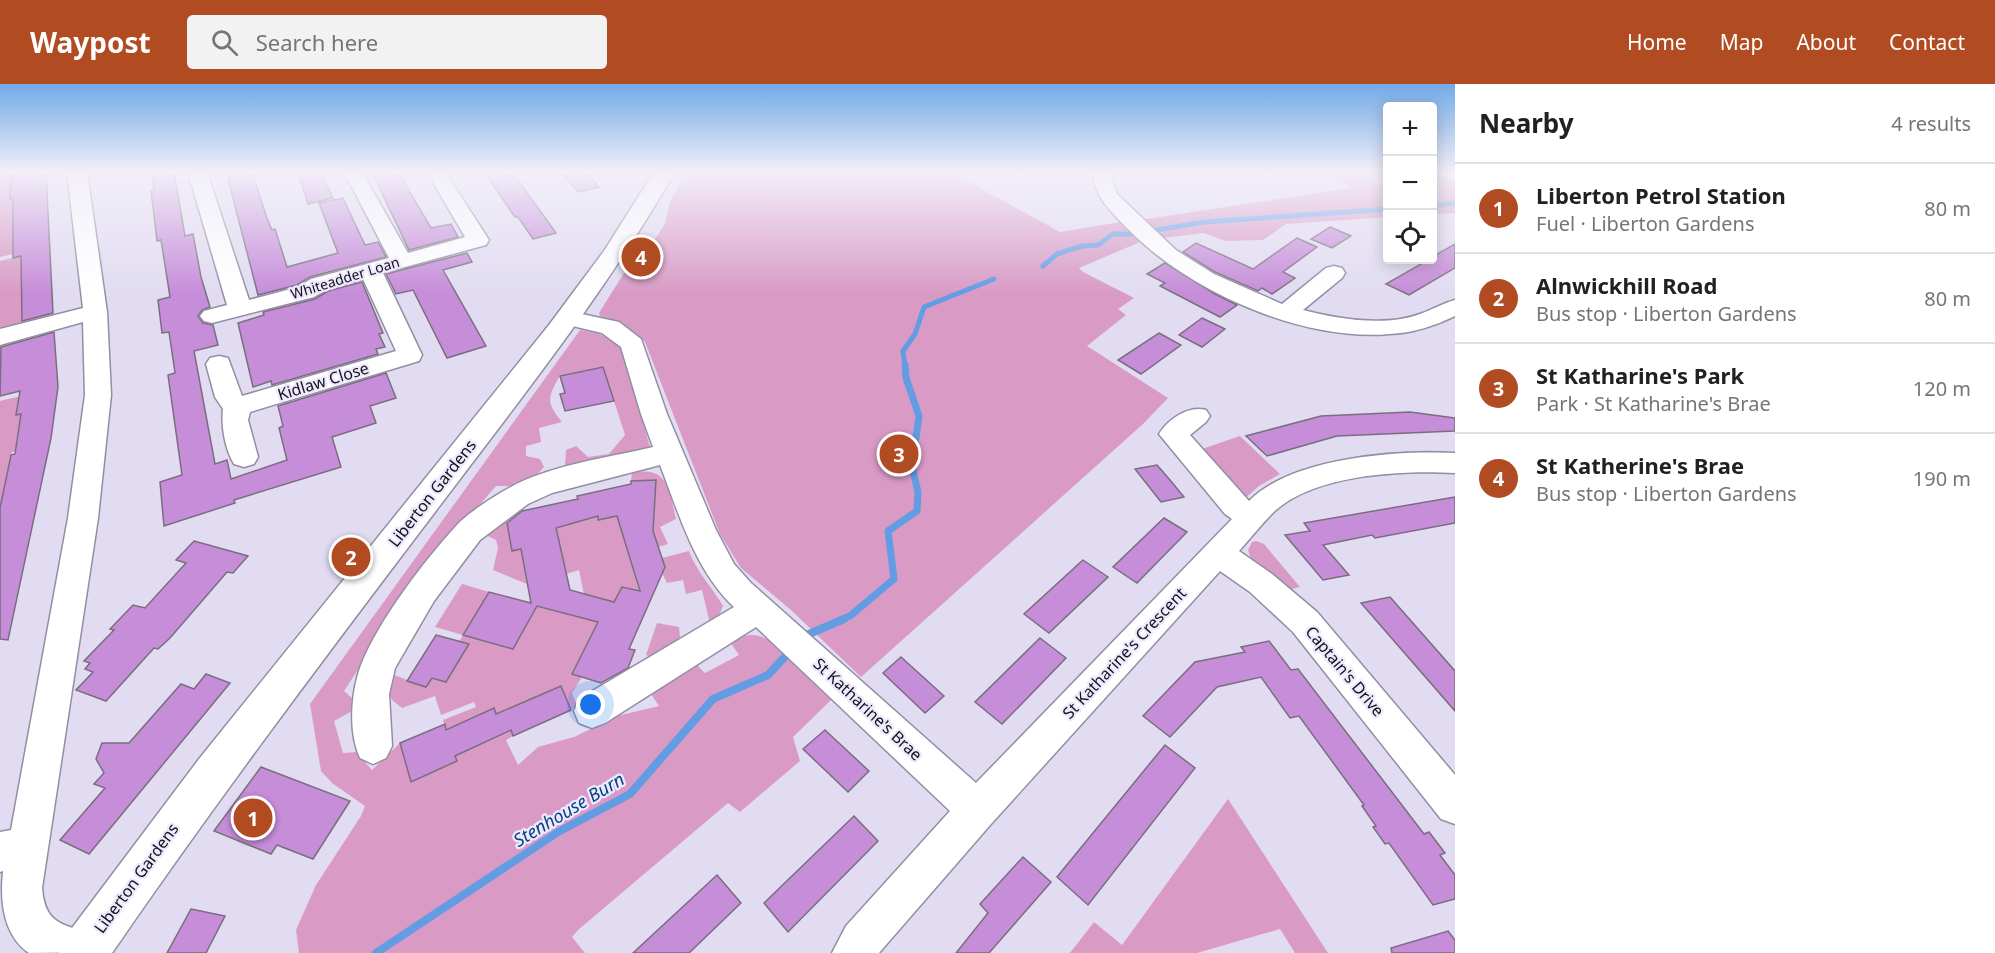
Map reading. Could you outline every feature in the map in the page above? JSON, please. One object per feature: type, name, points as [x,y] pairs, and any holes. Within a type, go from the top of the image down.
[{"type":"main road","name":"Liberton Gardens","points":[[83,953],[212,774],[568,318],[640,213]]},
{"type":"street","points":[[82,213],[99,358],[95,432],[15,849],[25,917],[33,931],[44,939],[83,953]]},
{"type":"street","points":[[210,213],[240,309]]},
{"type":"street","points":[[375,213],[401,260]]},
{"type":"street","name":"Whiteadder Loan","points":[[212,316],[306,292],[319,284],[478,240],[461,213]]},
{"type":"street","points":[[1125,213],[1167,253],[1191,270],[1245,298],[1286,312],[1346,325],[1398,326],[1430,320],[1455,307]]},
{"type":"street","name":"Kidlaw Close","points":[[237,407],[415,365],[371,271]]},
{"type":"street","points":[[1286,312],[1334,273]]},
{"type":"street","points":[[0,337],[95,312]]},
{"type":"street","name":"St Katharine's Brae","points":[[568,318],[610,327],[632,344],[670,453],[711,552],[723,573],[758,609],[977,810]]},
{"type":"street","points":[[219,364],[228,397],[237,407],[235,420],[244,458]]},
{"type":"street","points":[[1197,416],[1173,434],[1235,506],[1251,517]]},
{"type":"street","points":[[373,746],[371,694],[378,666],[418,600],[470,532],[518,496],[544,484],[670,453]]},
{"type":"street","name":"St Katharine's Crescent","points":[[854,953],[861,941],[977,810],[1268,501],[1284,491],[1332,472],[1395,462],[1455,463]]},
{"type":"street","name":"Captain's Drive","points":[[1219,554],[1261,583],[1305,622],[1455,805]]},
{"type":"street","points":[[592,711],[758,609]]},
{"type":"shaded area","points":[[0,213],[14,213],[13,220],[22,252],[0,257]]},
{"type":"shaded area","points":[[667,213],[1025,213],[1060,232],[1121,222],[1140,242],[1079,268],[1134,298],[1118,309],[1126,315],[1087,346],[1168,398],[1143,424],[861,677],[791,610],[741,568],[720,534],[645,342],[625,326],[600,316],[599,313],[624,273],[643,257],[665,224]]},
{"type":"shaded area","points":[[1189,213],[1383,213],[1383,217],[1286,224],[1263,240],[1226,241],[1203,233],[1162,238],[1140,220]]},
{"type":"shaded area","points":[[21,256],[21,273],[37,269],[37,272],[21,276],[22,315],[53,307],[53,317],[0,331],[0,261]]},
{"type":"shaded area","points":[[580,330],[597,333],[622,345],[651,451],[574,469],[565,465],[566,450],[576,446],[588,457],[609,454],[625,435],[603,367],[560,376],[550,400],[562,422],[539,428],[541,442],[526,446],[526,456],[540,459],[544,467],[523,484],[496,486],[409,585],[363,672],[357,671],[344,691],[355,701],[352,711],[334,721],[343,753],[356,752],[372,770],[400,743],[411,781],[456,762],[455,756],[503,733],[494,708],[446,730],[443,720],[476,707],[474,702],[441,715],[435,696],[402,708],[392,700],[388,691],[394,675],[426,687],[432,678],[447,682],[468,644],[459,642],[463,635],[513,649],[538,605],[584,594],[579,570],[566,574],[552,509],[573,523],[584,520],[583,516],[597,513],[599,520],[612,509],[615,517],[653,516],[656,481],[631,481],[632,473],[654,473],[665,482],[669,490],[676,519],[660,527],[668,544],[658,547],[652,531],[624,538],[639,591],[622,587],[597,639],[572,674],[582,677],[572,693],[577,705],[571,710],[561,686],[504,710],[513,736],[506,740],[518,765],[538,747],[574,737],[617,716],[659,706],[651,694],[693,661],[705,673],[739,655],[730,642],[748,635],[767,639],[831,700],[793,737],[800,761],[740,812],[728,803],[578,930],[572,937],[585,953],[299,953],[296,930],[316,885],[361,816],[365,806],[332,783],[321,771],[310,704]]},
{"type":"shaded area","points":[[2,344],[0,401],[0,345]]},
{"type":"shaded area","points":[[25,395],[16,415],[22,414],[16,445],[31,447],[12,452],[5,481],[24,477],[0,508],[0,401]]},
{"type":"shaded area","points":[[1240,436],[1280,474],[1259,486],[1243,500],[1196,451]]},
{"type":"shaded area","points":[[505,515],[507,526],[517,524],[527,584],[493,570],[498,548],[496,540],[486,535]]},
{"type":"shaded area","points":[[1252,542],[1264,544],[1300,587],[1287,590],[1252,561],[1248,550]]},
{"type":"shaded area","points":[[689,551],[723,606],[717,620],[710,624],[702,590],[686,594],[683,580],[667,583],[660,569],[665,568],[662,558]]},
{"type":"shaded area","points":[[462,584],[489,592],[463,635],[435,627]]},
{"type":"shaded area","points":[[657,623],[679,627],[680,637],[655,658],[646,655]]},
{"type":"shaded area","points":[[1228,799],[1328,953],[1295,953],[1280,929],[1197,953],[1070,953],[1094,922],[1122,945]]},
{"type":"building","points":[[13,213],[48,213],[53,313],[22,321],[21,256],[13,258]]},
{"type":"building","points":[[154,213],[181,213],[185,236],[193,234],[201,277],[210,307],[202,310],[198,316],[203,323],[213,325],[218,345],[194,351],[215,464],[227,460],[231,479],[287,460],[279,428],[283,426],[278,406],[386,373],[396,398],[370,406],[376,423],[332,437],[341,467],[234,500],[235,503],[164,526],[160,482],[182,475],[168,375],[175,373],[169,332],[162,333],[158,300],[170,297],[161,240],[157,241]]},
{"type":"building","points":[[237,213],[265,213],[272,230],[275,229],[287,267],[338,253],[323,213],[350,213],[365,245],[378,242],[386,257],[310,277],[297,285],[258,295]]},
{"type":"building","points":[[391,213],[422,213],[431,228],[451,224],[458,237],[409,250]]},
{"type":"building","points":[[512,213],[541,213],[556,233],[533,239],[518,217]]},
{"type":"building","points":[[1330,227],[1351,236],[1332,248],[1311,239]]},
{"type":"building","points":[[1297,238],[1317,247],[1283,272],[1295,278],[1272,294],[1262,288],[1258,291],[1215,272],[1183,252],[1196,243],[1253,269]]},
{"type":"building","points":[[1455,244],[1455,268],[1409,295],[1386,284],[1421,264],[1437,264],[1437,254]]},
{"type":"building","points":[[467,253],[472,262],[443,270],[486,346],[447,358],[413,290],[396,294],[386,274]]},
{"type":"building","points":[[1165,263],[1237,305],[1220,317],[1160,286],[1165,283],[1147,274]]},
{"type":"building","points":[[362,282],[383,333],[379,334],[385,347],[376,349],[378,354],[272,385],[271,381],[253,387],[238,323],[264,315],[263,312],[315,299],[328,291]]},
{"type":"building","points":[[1202,318],[1225,329],[1202,347],[1179,335]]},
{"type":"building","points":[[54,332],[58,387],[51,438],[8,640],[0,639],[0,508],[11,455],[15,454],[21,414],[16,415],[20,391],[0,396],[1,347]]},
{"type":"building","points":[[1159,333],[1181,345],[1141,374],[1118,360]]},
{"type":"building","points":[[603,367],[614,401],[565,411],[560,394],[565,393],[560,376]]},
{"type":"building","points":[[1410,412],[1455,418],[1455,431],[1337,436],[1267,456],[1246,436],[1321,416]]},
{"type":"building","points":[[1157,465],[1184,497],[1161,502],[1135,469]]},
{"type":"building","points":[[656,480],[653,531],[665,567],[629,649],[635,650],[628,668],[601,683],[572,674],[598,622],[537,606],[513,649],[463,635],[489,592],[531,603],[521,549],[512,551],[507,523],[522,511],[578,499],[577,496],[631,484],[631,481]],"holes":[[[598,516],[598,520],[617,516],[640,591],[622,587],[614,602],[570,590],[556,528]]]},
{"type":"building","points":[[1455,497],[1455,523],[1375,538],[1372,535],[1323,545],[1349,575],[1323,580],[1285,535],[1310,531],[1304,523]]},
{"type":"building","points":[[1164,518],[1187,532],[1137,583],[1113,567]]},
{"type":"building","points":[[194,541],[248,556],[233,573],[227,572],[170,638],[158,649],[154,648],[106,701],[76,690],[93,672],[85,669],[90,663],[84,661],[114,630],[110,629],[133,605],[145,608],[186,563],[176,560]]},
{"type":"building","points":[[1083,560],[1108,577],[1049,633],[1024,614]]},
{"type":"building","points":[[1390,597],[1455,671],[1455,711],[1361,603]]},
{"type":"building","points":[[436,635],[469,644],[446,682],[432,678],[426,687],[407,681]]},
{"type":"building","points":[[1040,638],[1066,658],[1002,724],[975,702]]},
{"type":"building","points":[[1269,641],[1291,670],[1298,669],[1424,834],[1429,832],[1445,853],[1440,855],[1455,875],[1455,899],[1433,905],[1389,843],[1385,844],[1373,827],[1376,826],[1362,806],[1364,805],[1299,716],[1290,718],[1261,677],[1217,687],[1170,737],[1143,716],[1195,662],[1245,652],[1241,647]]},
{"type":"building","points":[[901,657],[944,696],[925,713],[883,673]]},
{"type":"building","points":[[206,674],[230,683],[89,854],[60,840],[105,788],[94,784],[104,773],[96,759],[102,743],[129,743],[181,684],[194,689]]},
{"type":"building","points":[[561,686],[571,710],[513,736],[511,730],[455,756],[457,761],[411,782],[400,743],[445,724],[446,730],[494,708],[496,714]]},
{"type":"building","points":[[825,730],[869,771],[848,792],[803,749]]},
{"type":"building","points":[[1165,745],[1195,768],[1088,905],[1057,877]]},
{"type":"building","points":[[261,767],[350,801],[313,859],[277,845],[271,854],[214,831]]},
{"type":"building","points":[[854,816],[878,841],[788,932],[764,903]]},
{"type":"building","points":[[1023,857],[1051,882],[989,953],[956,953],[988,913],[980,904]]},
{"type":"building","points":[[717,875],[741,903],[689,953],[633,953]]},
{"type":"building","points":[[191,909],[225,916],[206,953],[167,953]]},
{"type":"building","points":[[1448,931],[1455,940],[1455,953],[1392,953],[1391,948]]},
{"type":"waterway","name":"Stenhouse Burn","points":[[1043,266],[1057,254],[1082,246],[1098,245],[1113,234],[1133,234],[1204,222],[1338,213]]},
{"type":"waterway","name":"Stenhouse Burn","points":[[905,366],[903,351],[915,334],[924,307],[994,279]]},
{"type":"waterway","name":"Stenhouse Burn","points":[[840,620],[850,616],[894,579],[888,531],[917,511],[918,492],[912,466],[919,416],[906,378],[905,365]]},
{"type":"waterway","name":"Stenhouse Burn","points":[[802,637],[844,619]]},
{"type":"waterway","name":"Stenhouse Burn","points":[[376,953],[558,832],[630,794],[713,699],[768,675],[791,650]]},
{"type":"place","name":"St Katherine's Brae","points":[[641,257]]},
{"type":"place","name":"St Katharine's Park","points":[[899,454]]},
{"type":"place","name":"Alnwickhill Road","points":[[351,557]]},
{"type":"place","name":"Liberton Petrol Station","points":[[253,818]]}]
